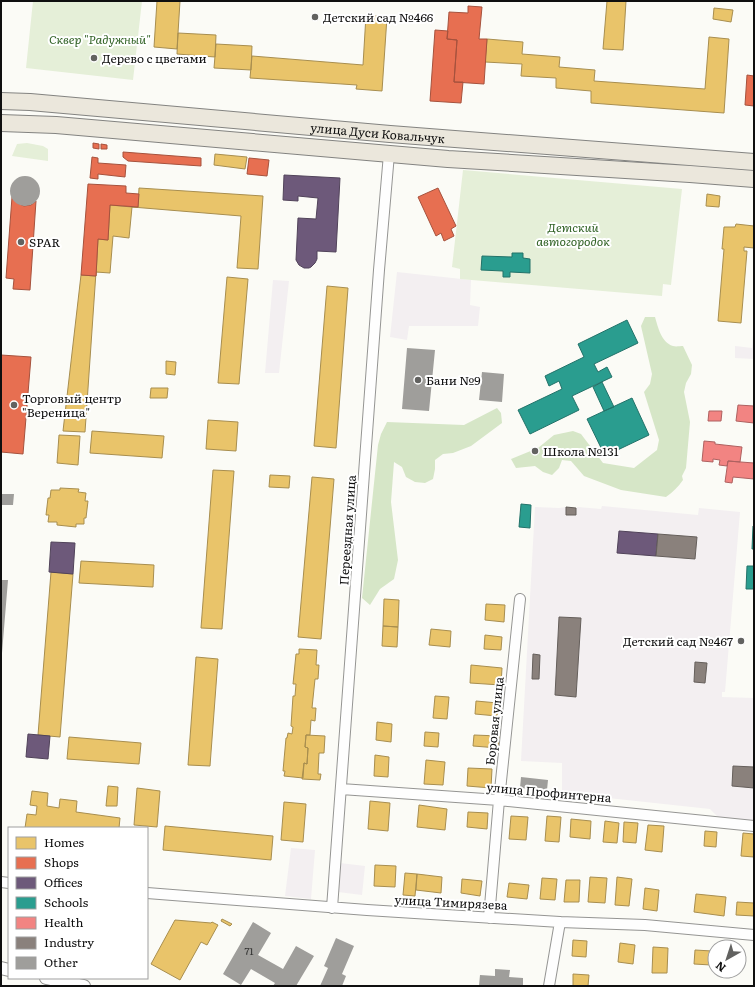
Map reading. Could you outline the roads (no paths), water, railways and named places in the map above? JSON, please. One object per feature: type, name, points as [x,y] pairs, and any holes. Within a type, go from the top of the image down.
[{"type":"main road","name":"улица Дуси Ковальчук","points":[[1,101],[30,102],[390,134],[754,162]]},
{"type":"main road","name":"улица Дуси Ковальчук","points":[[1,123],[56,125],[448,159],[754,179]]},
{"type":"street","name":"Переездная улица","points":[[332,908],[383,216],[389,154]]},
{"type":"street","name":"Боровая улица","points":[[489,918],[499,800],[520,599]]},
{"type":"street","name":"улица Профинтерна","points":[[341,789],[499,800],[754,826]]},
{"type":"street","name":"улица Тимирязева","points":[[148,893],[332,908],[560,922],[645,925],[754,935]]},
{"type":"street","points":[[550,986],[560,922]]},
{"type":"street","points":[[51,979],[84,986]]},
{"type":"place","name":"Детский сад №466","points":[[315,17]]},
{"type":"place","name":"Дерево с цветами","points":[[94,58]]},
{"type":"place","name":"SPAR","points":[[21,242]]},
{"type":"place","name":"Бани №9","points":[[418,380]]},
{"type":"place","name":"Торговый центр \"Вереница\"","points":[[14,405]]},
{"type":"place","name":"Школа №131","points":[[535,451]]},
{"type":"place","name":"Детский сад №467","points":[[741,641]]},
{"type":"park label","name":"Сквер \"Радужный\"","points":[[100,39]]},
{"type":"park label","name":"Детский автогородок","points":[[573,234]]}]
